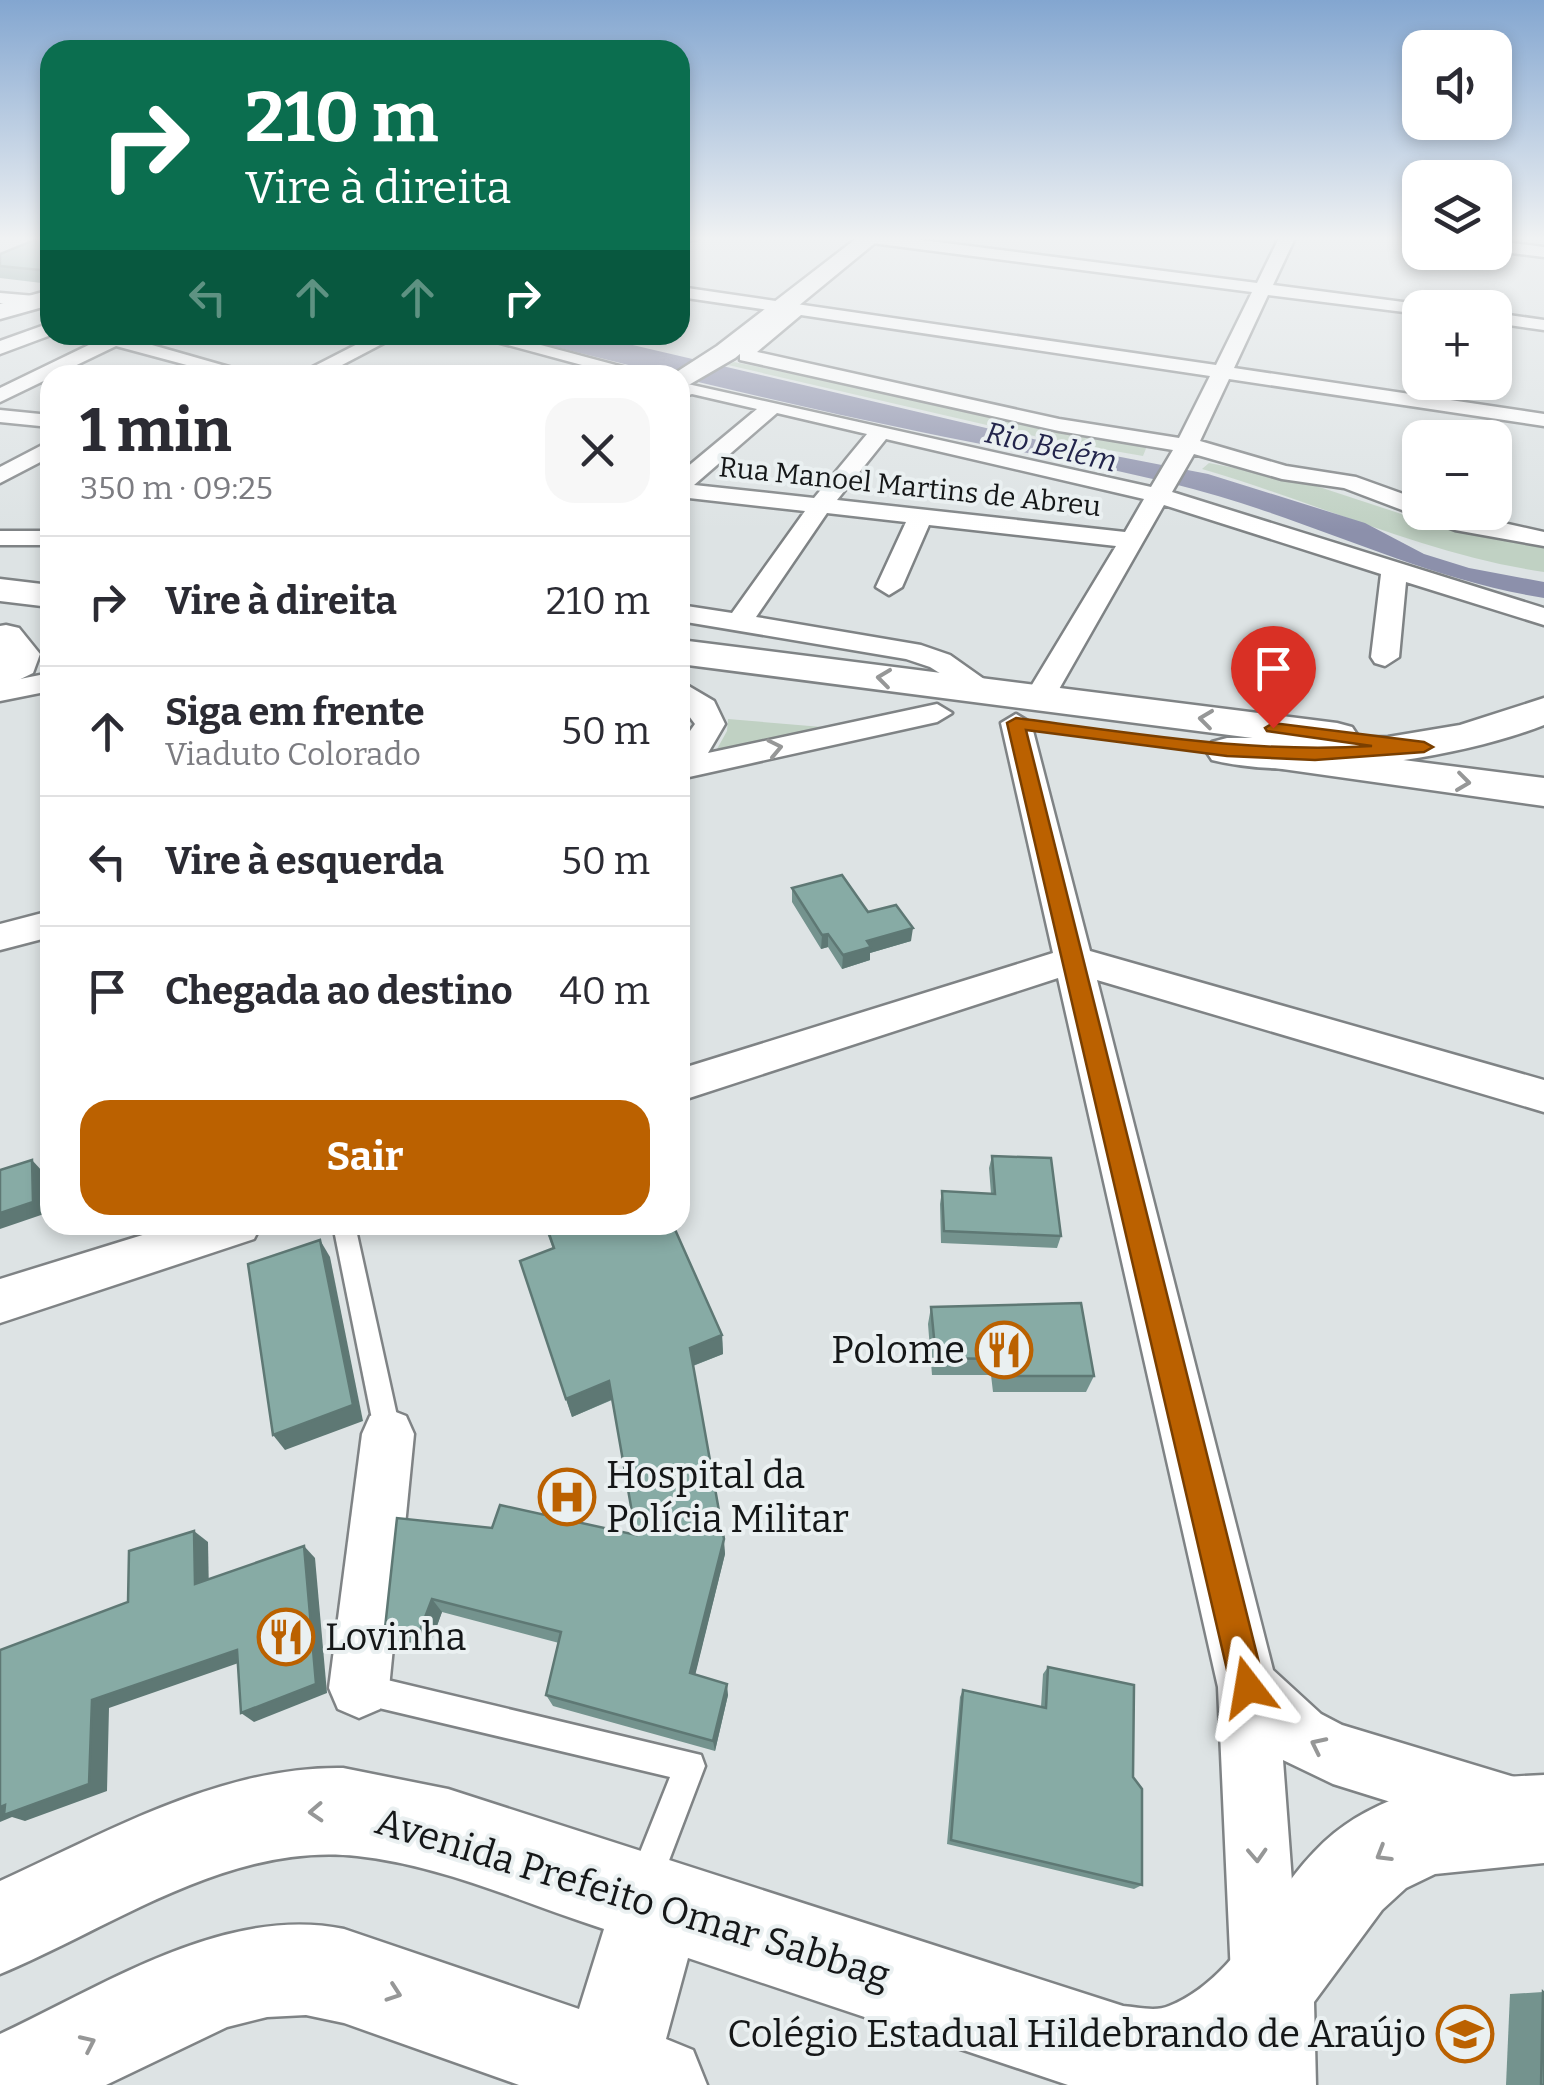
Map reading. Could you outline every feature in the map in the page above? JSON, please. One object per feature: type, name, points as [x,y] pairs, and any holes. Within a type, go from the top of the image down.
[{"type":"main road","points":[[690,381],[748,335]]},
{"type":"main road","points":[[0,564],[40,570]]},
{"type":"main road","points":[[0,590],[40,595]]},
{"type":"main road","points":[[3,636],[40,641]]},
{"type":"main road","points":[[0,680],[18,665],[22,654],[3,636]]},
{"type":"main road","points":[[690,653],[981,690],[1028,710],[1227,751],[1544,792]]},
{"type":"main road","points":[[0,680],[40,670]]},
{"type":"main road","points":[[690,680],[937,713],[1028,710],[1337,736],[1544,762]]},
{"type":"main road","points":[[1337,736],[1460,722],[1544,688]]},
{"type":"main road","points":[[1227,751],[1342,754],[1424,747],[1502,728],[1544,710]]},
{"type":"main road","name":"Avenida Prefeito Omar Sabbag","points":[[0,1928],[228,1827],[277,1814],[332,1810],[392,1818],[448,1833],[1124,2054],[1172,2056],[1214,2036],[1266,1993],[1333,1900],[1374,1857],[1419,1834],[1476,1821],[1544,1819]]},
{"type":"main road","points":[[0,2085],[218,1982],[267,1970],[306,1968],[344,1976],[634,2076],[648,1899]]},
{"type":"main road","points":[[1266,1993],[1266,2085]]},
{"type":"street","points":[[0,348],[28,335]]},
{"type":"street","points":[[760,335],[747,348],[746,356],[1282,472],[1348,482],[1402,502]]},
{"type":"street","points":[[968,335],[1544,420]]},
{"type":"street","points":[[1239,335],[1161,494],[1028,710],[1073,960],[1248,1687],[1266,1993]]},
{"type":"street","points":[[56,365],[92,345]]},
{"type":"street","points":[[135,345],[217,364]]},
{"type":"street","points":[[328,365],[370,345]]},
{"type":"street","points":[[521,345],[603,365]]},
{"type":"street","points":[[527,365],[546,351]]},
{"type":"street","points":[[0,368],[40,374]]},
{"type":"street","points":[[0,396],[40,374]]},
{"type":"street","points":[[690,388],[1161,494],[1544,618]]},
{"type":"street","points":[[690,479],[772,406]]},
{"type":"street","points":[[0,416],[40,421]]},
{"type":"street","points":[[737,625],[820,506],[882,431]]},
{"type":"street","points":[[0,476],[40,454]]},
{"type":"street","name":"Rua Manoel Martins de Abreu","points":[[690,489],[1133,540]]},
{"type":"street","points":[[889,587],[920,517]]},
{"type":"street","points":[[1495,530],[1544,538]]},
{"type":"street","points":[[0,538],[40,538]]},
{"type":"street","points":[[1385,657],[1394,570]]},
{"type":"street","points":[[690,616],[912,651],[940,661],[981,690]]},
{"type":"street","points":[[0,692],[40,684]]},
{"type":"street","points":[[690,697],[703,707],[710,724],[701,744],[690,752]]},
{"type":"street","points":[[690,767],[937,713]]},
{"type":"street","points":[[0,937],[40,927]]},
{"type":"street","points":[[690,1082],[1073,960],[1544,1096]]},
{"type":"street","points":[[0,1300],[206,1235]]},
{"type":"street","points":[[359,1688],[388,1434]]},
{"type":"street","points":[[1248,1687],[1299,1736],[1333,1752],[1544,1819]]},
{"type":"lane","points":[[346,1235],[388,1434]]},
{"type":"lane","points":[[359,1688],[690,1766],[648,1899]]},
{"type":"green space","points":[[734,362],[1147,446],[1143,456],[1051,440],[728,365]]},
{"type":"green space","points":[[1209,463],[1301,481],[1402,514],[1402,530],[1472,530],[1544,541],[1544,572],[1414,541],[1202,469]]},
{"type":"green space","points":[[728,719],[827,728],[712,758],[727,731]]},
{"type":"water","name":"Rio Belém","points":[[550,345],[633,345],[1059,445],[1208,474],[1365,523],[1424,554],[1469,568],[1544,582],[1544,598],[1461,579],[1181,486],[690,379],[690,365],[631,365]]},
{"type":"building","points":[[842,875],[868,912],[896,905],[913,928],[867,941],[871,947],[843,955],[828,934],[822,935],[792,888]]},
{"type":"building","points":[[992,1156],[1051,1158],[1061,1236],[944,1231],[942,1191],[995,1194]]},
{"type":"building","points":[[32,1160],[33,1202],[0,1213],[0,1170]]},
{"type":"building","points":[[549,1235],[677,1235],[722,1335],[690,1348],[724,1539],[690,1673],[727,1684],[713,1741],[546,1695],[561,1632],[432,1599],[419,1633],[385,1628],[397,1518],[492,1528],[500,1505],[636,1535],[609,1381],[566,1399],[520,1261],[554,1248]]},
{"type":"building","points":[[320,1240],[353,1405],[273,1435],[248,1264]]},
{"type":"building","name":"Polome","points":[[1081,1303],[1094,1376],[999,1376],[997,1359],[936,1358],[931,1307]]},
{"type":"building","points":[[194,1531],[195,1584],[304,1546],[316,1684],[241,1713],[237,1650],[92,1700],[89,1784],[4,1815],[5,1805],[0,1807],[0,1650],[128,1602],[129,1551]]},
{"type":"building","points":[[1048,1667],[1134,1685],[1133,1777],[1142,1789],[1142,1885],[951,1840],[963,1690],[1046,1708]]},
{"type":"building","points":[[1543,1992],[1544,2085],[1541,2085]]},
{"type":"place","name":"Polome","points":[[1004,1350]]},
{"type":"place","name":"Hospital da Polícia Militar","points":[[567,1497]]},
{"type":"place","name":"Lovinha","points":[[286,1637]]},
{"type":"place","name":"Colégio Estadual Hildebrando de Araújo","points":[[1465,2034]]},
{"type":"route","points":[[1248,1687],[1016,723],[1227,751],[1315,755],[1424,747],[1273,728]]}]
